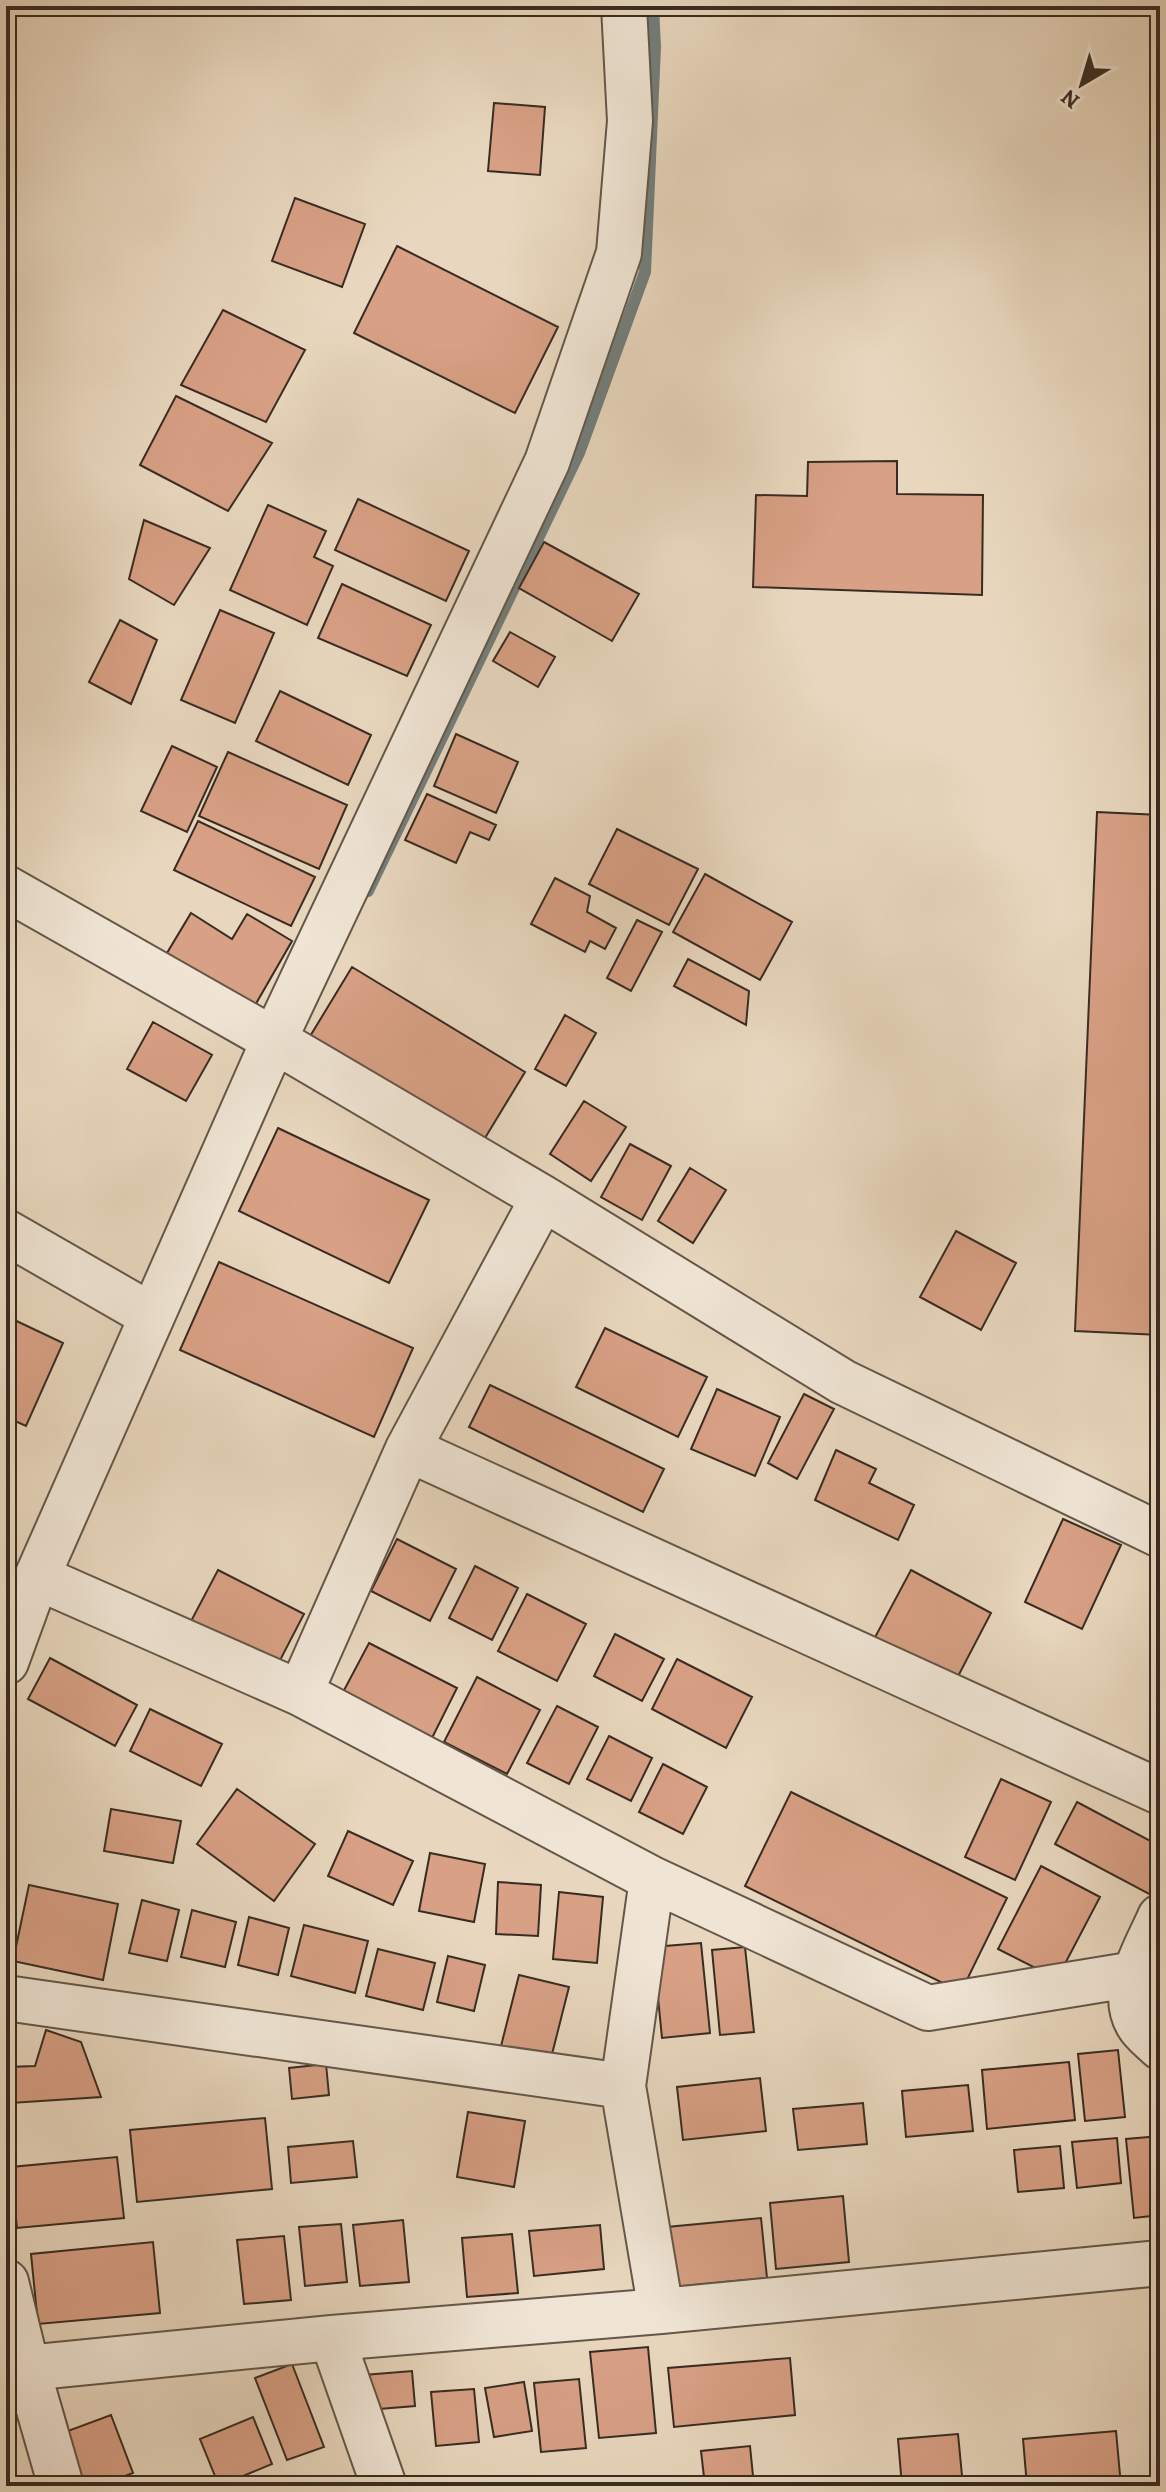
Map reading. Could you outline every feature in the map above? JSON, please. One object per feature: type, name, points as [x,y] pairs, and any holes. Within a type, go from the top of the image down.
[{"type":"street","points":[[6,1662],[37,1577],[274,1040],[547,462],[619,253],[630,121],[624,6]]},
{"type":"street","points":[[6,888],[543,1198],[843,1382],[1160,1535]]},
{"type":"street","points":[[300,1693],[408,1449],[543,1198]]},
{"type":"street","points":[[6,1232],[152,1316]]},
{"type":"street","points":[[408,1449],[1160,1792]]},
{"type":"street","points":[[37,1577],[300,1693],[652,1879],[928,2008],[1135,1974]]},
{"type":"street","points":[[652,1879],[623,2086],[661,2311]]},
{"type":"street","points":[[1160,1917],[1135,1974],[1130,2006],[1139,2026],[1160,2047]]},
{"type":"street","points":[[6,1998],[623,2086]]},
{"type":"street","points":[[27,2368],[1160,2263]]},
{"type":"street","points":[[6,2282],[61,2486]]},
{"type":"street","points":[[332,2338],[384,2486]]},
{"type":"building","points":[[494,103],[545,107],[540,175],[488,171]]},
{"type":"building","points":[[295,198],[365,224],[342,287],[272,261]]},
{"type":"building","points":[[397,246],[558,327],[515,413],[354,333]]},
{"type":"building","points":[[223,310],[305,350],[266,422],[181,385]]},
{"type":"building","points":[[176,396],[272,443],[228,511],[140,465]]},
{"type":"building","points":[[897,461],[897,494],[983,495],[982,595],[753,587],[756,495],[807,496],[808,462]]},
{"type":"building","points":[[358,499],[469,551],[446,601],[335,550]]},
{"type":"building","points":[[268,505],[326,531],[314,557],[333,566],[307,625],[230,590]]},
{"type":"building","points":[[144,520],[210,548],[174,605],[129,579]]},
{"type":"building","points":[[544,542],[639,594],[612,641],[519,588]]},
{"type":"building","points":[[342,584],[431,625],[407,676],[318,638]]},
{"type":"building","points":[[220,610],[274,633],[235,723],[181,700]]},
{"type":"building","points":[[120,620],[157,640],[131,704],[89,682]]},
{"type":"building","points":[[510,632],[555,657],[538,687],[493,661]]},
{"type":"building","points":[[280,691],[371,735],[348,785],[256,741]]},
{"type":"building","points":[[456,734],[518,762],[496,813],[434,786]]},
{"type":"building","points":[[172,746],[217,767],[187,832],[141,811]]},
{"type":"building","points":[[228,752],[347,805],[319,869],[199,816]]},
{"type":"building","points":[[427,794],[496,825],[489,840],[470,832],[456,863],[405,840]]},
{"type":"building","points":[[1097,812],[1160,815],[1160,1335],[1075,1331]]},
{"type":"building","points":[[198,821],[315,877],[291,926],[174,870]]},
{"type":"building","points":[[617,829],[698,869],[669,925],[589,884]]},
{"type":"building","points":[[705,874],[792,922],[760,980],[673,932]]},
{"type":"building","points":[[555,878],[590,896],[587,912],[616,928],[605,949],[590,941],[585,952],[531,924]]},
{"type":"building","points":[[191,913],[232,939],[247,914],[292,941],[254,1007],[167,953]]},
{"type":"building","points":[[637,920],[662,932],[631,991],[607,978]]},
{"type":"building","points":[[688,959],[749,991],[746,1025],[674,986]]},
{"type":"building","points":[[352,967],[525,1072],[482,1143],[309,1038]]},
{"type":"building","points":[[565,1015],[596,1033],[566,1086],[535,1069]]},
{"type":"building","points":[[153,1022],[212,1055],[186,1101],[127,1069]]},
{"type":"building","points":[[584,1101],[626,1127],[591,1181],[550,1154]]},
{"type":"building","points":[[278,1128],[429,1200],[389,1283],[239,1211]]},
{"type":"building","points":[[630,1144],[671,1166],[642,1220],[601,1197]]},
{"type":"building","points":[[690,1168],[726,1190],[693,1243],[658,1221]]},
{"type":"building","points":[[956,1231],[1016,1263],[981,1330],[920,1297]]},
{"type":"building","points":[[219,1262],[413,1348],[374,1437],[180,1350]]},
{"type":"building","points":[[6,1316],[63,1343],[26,1426],[6,1417]]},
{"type":"building","points":[[605,1328],[707,1377],[678,1437],[576,1387]]},
{"type":"building","points":[[490,1385],[664,1469],[643,1512],[469,1427]]},
{"type":"building","points":[[717,1389],[780,1417],[755,1476],[691,1449]]},
{"type":"building","points":[[804,1394],[834,1409],[797,1479],[768,1463]]},
{"type":"building","points":[[836,1450],[876,1469],[869,1483],[914,1505],[898,1540],[815,1500]]},
{"type":"building","points":[[1063,1519],[1121,1545],[1082,1629],[1025,1602]]},
{"type":"building","points":[[397,1539],[456,1569],[430,1621],[371,1591]]},
{"type":"building","points":[[475,1566],[518,1588],[492,1640],[449,1618]]},
{"type":"building","points":[[218,1570],[304,1614],[276,1668],[190,1623]]},
{"type":"building","points":[[911,1570],[991,1613],[954,1684],[873,1641]]},
{"type":"building","points":[[527,1594],[586,1624],[557,1681],[498,1651]]},
{"type":"building","points":[[615,1634],[664,1659],[642,1701],[594,1676]]},
{"type":"building","points":[[369,1643],[457,1688],[431,1740],[342,1694]]},
{"type":"building","points":[[50,1658],[137,1705],[115,1746],[28,1699]]},
{"type":"building","points":[[677,1659],[752,1697],[726,1748],[652,1709]]},
{"type":"building","points":[[477,1677],[540,1710],[507,1774],[444,1742]]},
{"type":"building","points":[[557,1706],[598,1727],[569,1784],[527,1763]]},
{"type":"building","points":[[150,1709],[222,1744],[201,1786],[130,1751]]},
{"type":"building","points":[[609,1736],[652,1758],[631,1801],[587,1779]]},
{"type":"building","points":[[663,1764],[707,1787],[683,1834],[639,1812]]},
{"type":"building","points":[[1001,1779],[1051,1802],[1015,1880],[965,1857]]},
{"type":"building","points":[[237,1789],[315,1844],[274,1901],[197,1844]]},
{"type":"building","points":[[791,1792],[1007,1898],[961,1992],[745,1886]]},
{"type":"building","points":[[1077,1802],[1160,1846],[1160,1878],[1151,1895],[1055,1844]]},
{"type":"building","points":[[111,1809],[181,1821],[173,1863],[104,1851]]},
{"type":"building","points":[[348,1831],[413,1861],[393,1905],[328,1876]]},
{"type":"building","points":[[430,1853],[485,1864],[474,1922],[419,1911]]},
{"type":"building","points":[[1041,1866],[1100,1897],[1057,1979],[998,1949]]},
{"type":"building","points":[[498,1882],[541,1885],[538,1936],[496,1934]]},
{"type":"building","points":[[29,1885],[118,1904],[103,1980],[13,1961]]},
{"type":"building","points":[[559,1892],[603,1897],[597,1963],[553,1959]]},
{"type":"building","points":[[142,1900],[179,1910],[167,1961],[129,1953]]},
{"type":"building","points":[[192,1910],[236,1922],[225,1967],[181,1957]]},
{"type":"building","points":[[249,1917],[289,1928],[278,1975],[238,1965]]},
{"type":"building","points":[[304,1925],[368,1941],[355,1993],[291,1976]]},
{"type":"building","points":[[701,1943],[710,2033],[662,2038],[653,1947]]},
{"type":"building","points":[[745,1947],[754,2032],[720,2035],[712,1950]]},
{"type":"building","points":[[378,1949],[435,1963],[423,2010],[366,1996]]},
{"type":"building","points":[[448,1956],[485,1965],[474,2011],[437,2002]]},
{"type":"building","points":[[519,1975],[569,1987],[550,2062],[500,2050]]},
{"type":"building","points":[[46,2030],[81,2042],[101,2097],[11,2103],[8,2067],[35,2066]]},
{"type":"building","points":[[1118,2050],[1125,2117],[1085,2121],[1078,2054]]},
{"type":"building","points":[[1069,2062],[1075,2120],[987,2129],[982,2070]]},
{"type":"building","points":[[326,2064],[329,2095],[292,2099],[289,2068]]},
{"type":"building","points":[[760,2078],[766,2131],[683,2140],[677,2087]]},
{"type":"building","points":[[968,2085],[973,2131],[906,2137],[902,2091]]},
{"type":"building","points":[[863,2103],[867,2144],[798,2150],[793,2109]]},
{"type":"building","points":[[468,2112],[525,2121],[514,2187],[457,2177]]},
{"type":"building","points":[[265,2118],[272,2189],[137,2202],[130,2130]]},
{"type":"building","points":[[1160,2136],[1160,2215],[1134,2218],[1126,2139]]},
{"type":"building","points":[[1117,2138],[1121,2183],[1077,2188],[1072,2142]]},
{"type":"building","points":[[353,2141],[357,2177],[291,2183],[288,2147]]},
{"type":"building","points":[[1060,2146],[1064,2188],[1018,2192],[1014,2150]]},
{"type":"building","points":[[117,2157],[124,2218],[17,2228],[11,2167]]},
{"type":"building","points":[[843,2196],[849,2262],[776,2269],[770,2203]]},
{"type":"building","points":[[761,2218],[767,2278],[673,2287],[667,2227]]},
{"type":"building","points":[[403,2220],[409,2282],[360,2286],[353,2225]]},
{"type":"building","points":[[341,2224],[347,2282],[305,2286],[299,2227]]},
{"type":"building","points":[[600,2225],[604,2269],[534,2276],[529,2231]]},
{"type":"building","points":[[512,2234],[518,2293],[467,2297],[462,2238]]},
{"type":"building","points":[[284,2236],[291,2300],[244,2304],[237,2240]]},
{"type":"building","points":[[153,2242],[160,2313],[38,2324],[31,2254]]},
{"type":"building","points":[[648,2347],[656,2433],[599,2438],[590,2352]]},
{"type":"building","points":[[790,2358],[795,2415],[674,2427],[668,2368]]},
{"type":"building","points":[[292,2364],[324,2447],[287,2460],[255,2378]]},
{"type":"building","points":[[412,2371],[415,2406],[367,2410],[364,2375]]},
{"type":"building","points":[[579,2379],[586,2448],[541,2452],[534,2383]]},
{"type":"building","points":[[524,2382],[532,2431],[494,2437],[485,2388]]},
{"type":"building","points":[[474,2389],[479,2442],[436,2446],[431,2392]]},
{"type":"building","points":[[111,2415],[133,2473],[99,2486],[85,2486],[65,2432]]},
{"type":"building","points":[[253,2417],[272,2464],[219,2486],[200,2439]]},
{"type":"building","points":[[1116,2431],[1121,2486],[1027,2486],[1023,2439]]},
{"type":"building","points":[[958,2434],[963,2486],[902,2486],[898,2439]]},
{"type":"building","points":[[750,2446],[754,2486],[705,2486],[701,2451]]},
{"type":"building","points":[[695,2477],[696,2486],[649,2486],[648,2482]]},
{"type":"building","points":[[640,2478],[641,2486],[587,2486],[586,2482]]},
{"type":"waterway","points":[[368,891],[579,453],[645,272],[655,47],[653,6]]}]
